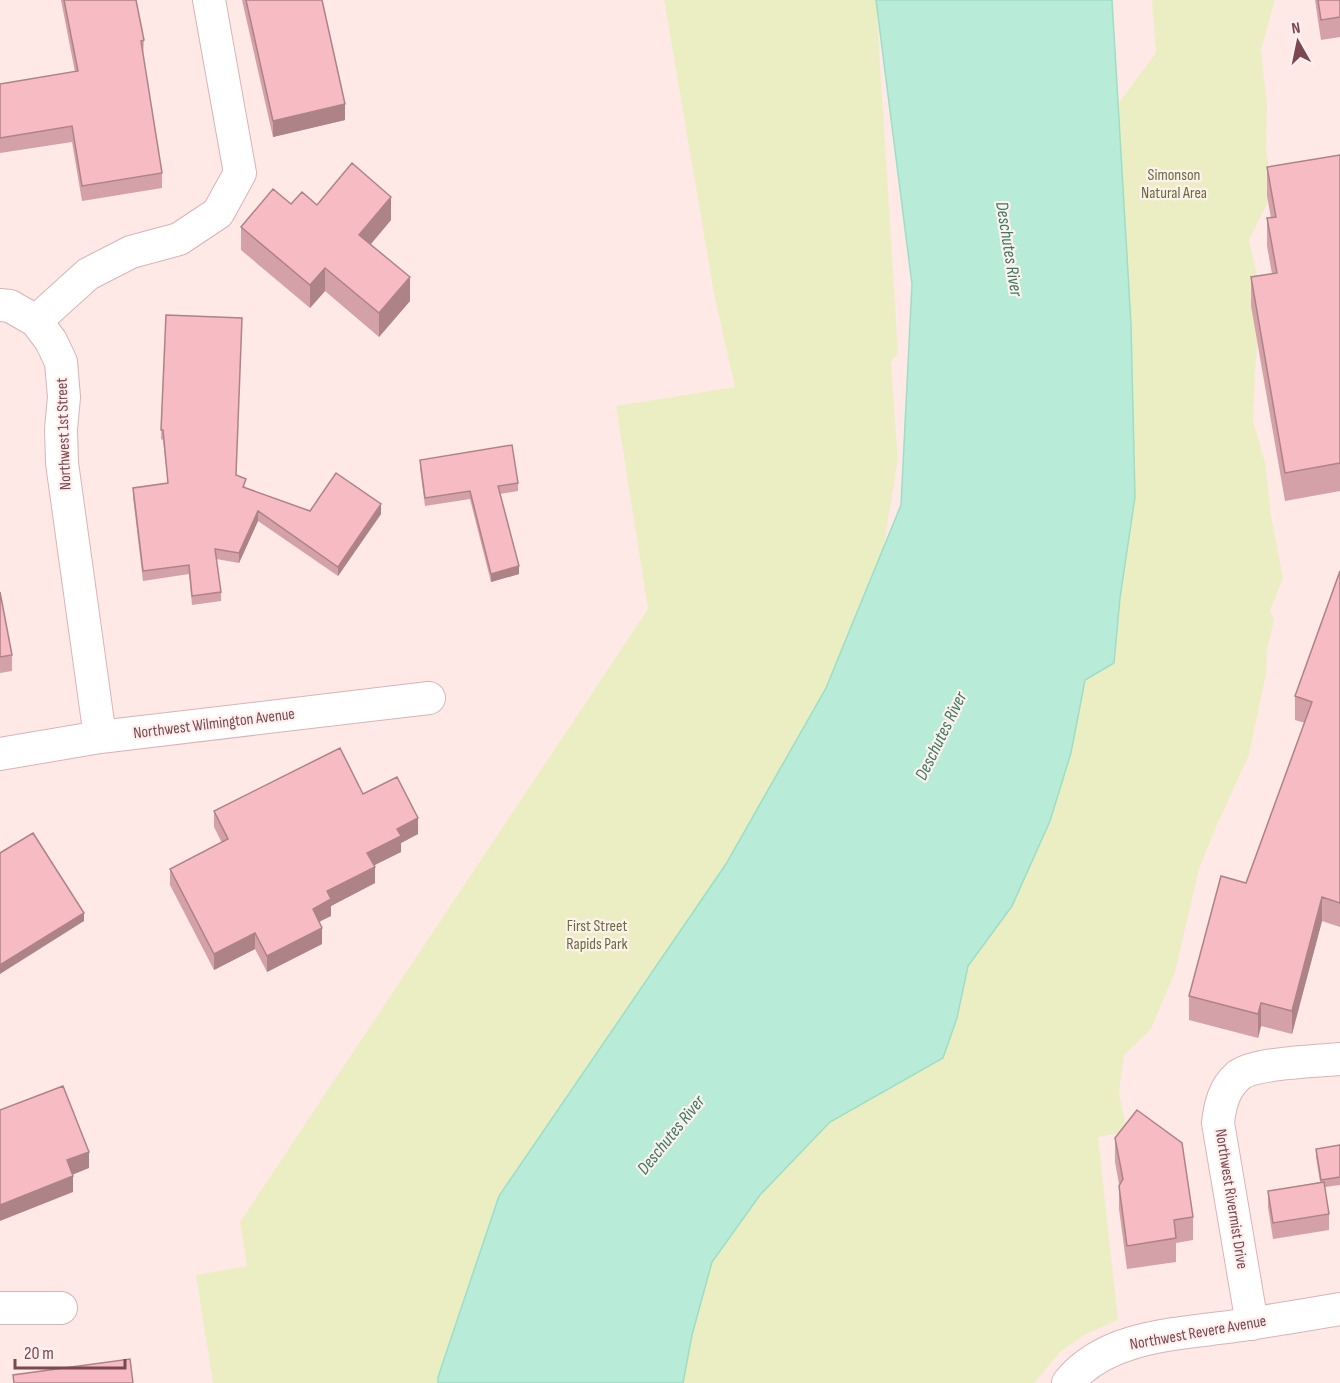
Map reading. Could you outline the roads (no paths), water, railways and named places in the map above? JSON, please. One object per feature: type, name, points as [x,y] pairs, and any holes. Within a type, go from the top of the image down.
[{"type":"street","points":[[0,305],[10,306],[36,321],[88,274],[131,252],[179,240],[218,213],[240,173],[209,0]]},
{"type":"street","name":"Northwest 1st Street","points":[[36,321],[51,341],[61,362],[64,397],[61,429],[62,462],[100,737]]},
{"type":"street","name":"Northwest Wilmington Avenue","points":[[0,754],[100,737],[429,698]]},
{"type":"street","name":"Northwest Rivermist Drive","points":[[1251,1324],[1218,1123],[1220,1106],[1226,1089],[1239,1074],[1258,1067],[1340,1059]]},
{"type":"street","points":[[0,1308],[62,1308]]},
{"type":"street","name":"Northwest Revere Avenue","points":[[1068,1383],[1074,1375],[1104,1353],[1141,1340],[1340,1309]]},
{"type":"water","name":"Deschutes River","points":[[876,0],[1112,0],[1131,324],[1135,497],[1120,598],[1114,663],[1085,680],[1071,753],[1050,821],[1012,906],[968,966],[957,1018],[943,1058],[830,1122],[760,1195],[712,1262],[692,1335],[683,1383],[438,1383],[438,1377],[499,1196],[726,864],[826,688],[901,505],[912,284]]},
{"type":"park label","name":"Simonson Natural Area","points":[[1174,184]]},
{"type":"park label","name":"First Street Rapids Park","points":[[597,935]]}]
